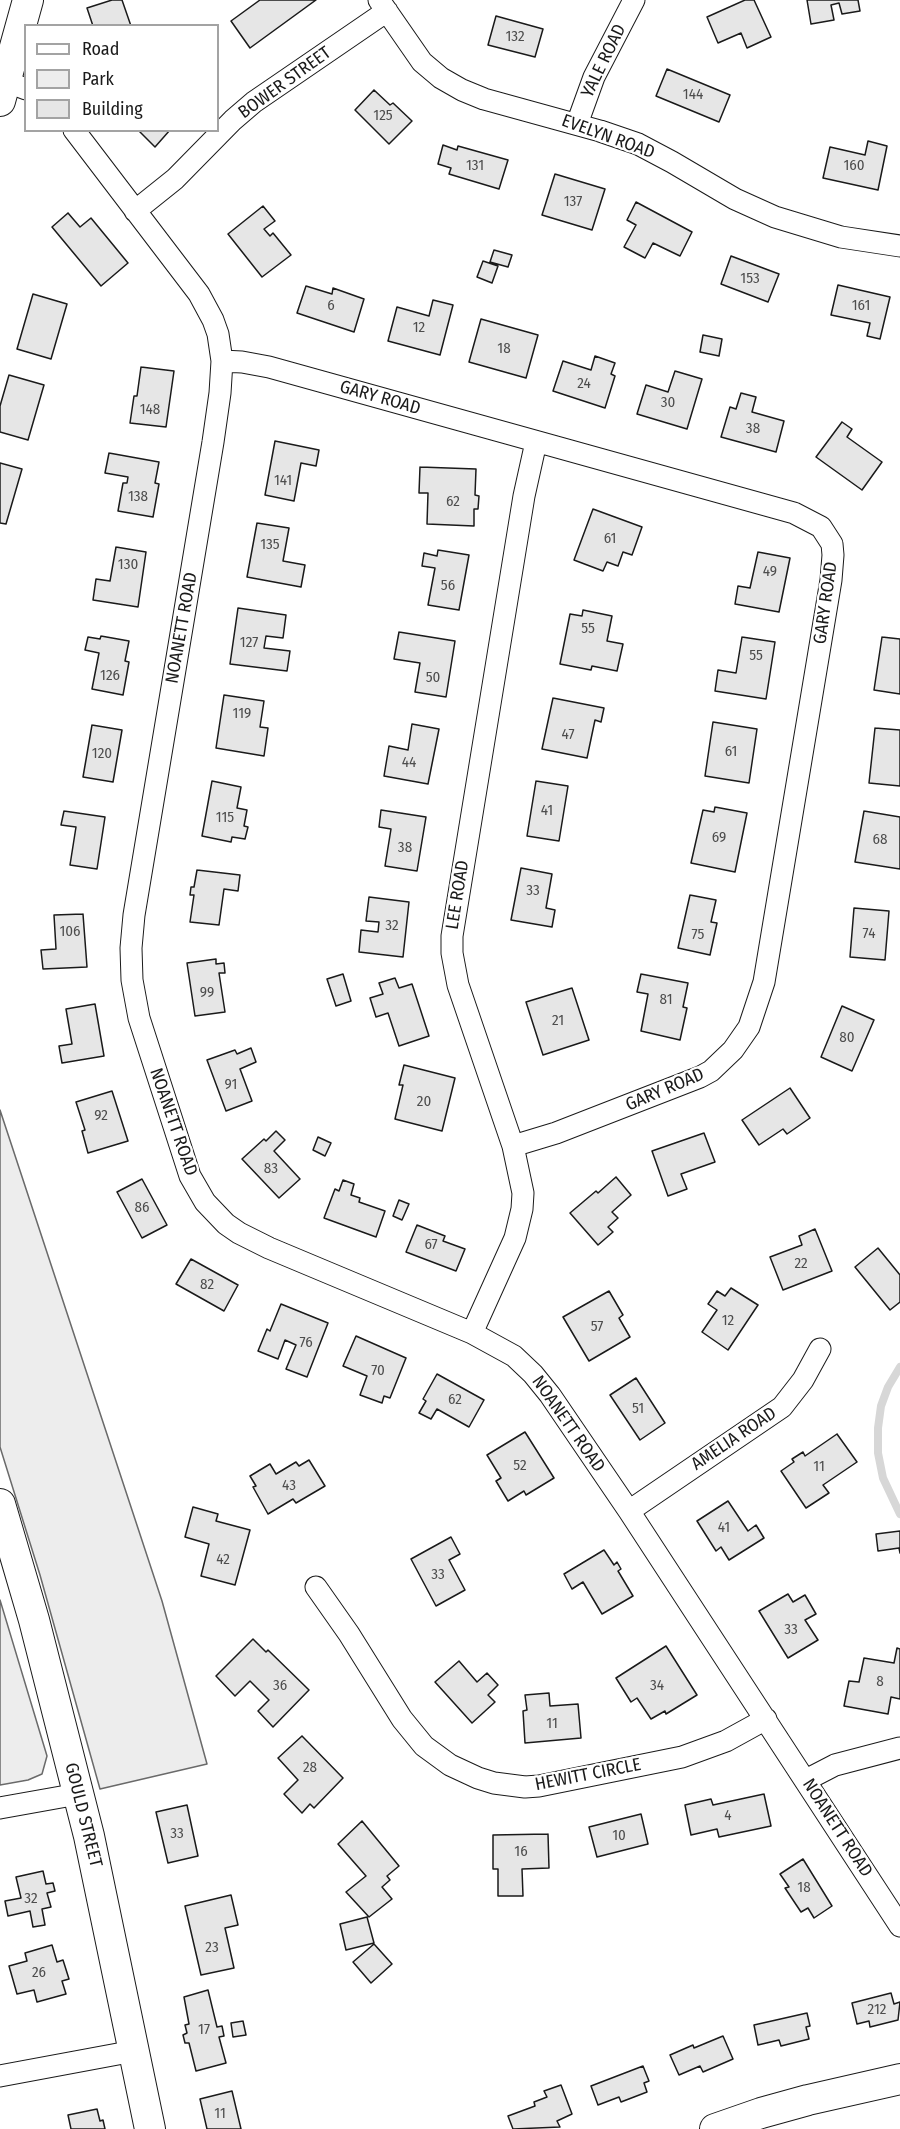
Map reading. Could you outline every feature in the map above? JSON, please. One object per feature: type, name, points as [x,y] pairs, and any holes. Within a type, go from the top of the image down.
[{"type":"main road","points":[[10,90],[28,0]]},
{"type":"main road","name":"GOULD STREET","points":[[0,1504],[34,1620],[103,1895],[150,2129]]},
{"type":"main road","points":[[715,2129],[808,2100],[900,2079]]},
{"type":"street","name":"YALE ROAD","points":[[577,124],[594,77],[634,0]]},
{"type":"street","name":"EVELYN ROAD","points":[[383,5],[422,62],[451,84],[484,99],[577,124],[638,144],[735,200],[775,217],[841,237],[900,246]]},
{"type":"street","name":"BOWER STREET","points":[[135,211],[181,174],[233,120],[383,5]]},
{"type":"street","name":"NOANETT ROAD","points":[[76,132],[199,294],[216,327],[222,361],[212,452],[134,915],[132,972],[139,1018],[190,1176],[205,1202],[220,1219],[239,1233],[261,1245],[472,1333],[514,1356],[538,1378],[629,1511],[900,1926]]},
{"type":"street","name":"GARY ROAD","points":[[222,361],[269,367],[794,513],[821,527],[832,544],[831,580],[764,982],[749,1027],[733,1050],[711,1071],[700,1077],[556,1133],[513,1146]]},
{"type":"street","name":"LEE ROAD","points":[[472,1333],[520,1224],[523,1193],[513,1146],[458,985],[452,953],[452,936],[524,496],[536,442]]},
{"type":"street","name":"AMELIA ROAD","points":[[629,1511],[782,1407],[803,1380],[820,1349]]},
{"type":"street","name":"HEWITT CIRCLE","points":[[316,1587],[412,1734],[437,1757],[478,1778],[525,1787],[565,1782],[699,1752],[726,1741],[766,1719]]},
{"type":"street","points":[[806,1780],[835,1765],[900,1748]]},
{"type":"street","points":[[0,1808],[78,1794]]},
{"type":"street","points":[[0,2076],[134,2051]]},
{"type":"green space","points":[[0,1110],[162,1601],[207,1764],[100,1789],[40,1575],[0,1447]]},
{"type":"green space","points":[[0,1600],[47,1756],[42,1774],[28,1780],[0,1785]]},
{"type":"building","points":[[112,0],[122,0],[130,24],[92,24],[87,8]]},
{"type":"building","points":[[260,0],[316,0],[250,48],[231,21]]},
{"type":"building","points":[[745,0],[754,0],[771,37],[747,48],[741,33],[718,43],[707,17]]},
{"type":"building","points":[[807,0],[858,0],[860,11],[842,14],[839,3],[831,5],[834,20],[811,24]]},
{"type":"building","points":[[496,16],[543,29],[535,57],[488,45]]},
{"type":"building","points":[[667,69],[730,95],[719,122],[656,96]]},
{"type":"building","points":[[374,90],[390,105],[393,103],[412,121],[389,144],[355,110]]},
{"type":"building","points":[[140,132],[168,132],[155,147]]},
{"type":"building","points":[[868,141],[887,146],[878,190],[823,178],[830,147],[865,155]]},
{"type":"building","points":[[443,145],[457,150],[458,146],[508,160],[499,189],[449,174],[451,168],[438,164]]},
{"type":"building","points":[[555,174],[605,189],[592,230],[542,215]]},
{"type":"building","points":[[636,202],[692,232],[680,256],[653,243],[645,258],[624,247],[636,225],[627,220]]},
{"type":"building","points":[[263,206],[275,221],[264,229],[270,236],[273,233],[291,255],[262,277],[228,234]]},
{"type":"building","points":[[68,213],[80,227],[91,218],[128,263],[101,286],[52,227]]},
{"type":"building","points":[[494,250],[512,255],[508,267],[490,262]]},
{"type":"building","points":[[731,256],[779,274],[768,302],[721,284]]},
{"type":"building","points":[[483,261],[498,266],[492,283],[477,277]]},
{"type":"building","points":[[838,285],[890,297],[880,339],[867,336],[870,323],[831,315]]},
{"type":"building","points":[[306,286],[332,294],[333,288],[364,299],[354,332],[297,313]]},
{"type":"building","points":[[33,294],[67,304],[51,359],[17,349]]},
{"type":"building","points":[[433,300],[453,305],[440,355],[388,341],[397,307],[429,316]]},
{"type":"building","points":[[481,319],[538,335],[526,378],[469,362]]},
{"type":"building","points":[[703,335],[722,339],[719,356],[700,352]]},
{"type":"building","points":[[595,356],[615,363],[611,374],[615,376],[605,408],[553,391],[563,361],[591,370]]},
{"type":"building","points":[[141,367],[174,371],[166,427],[130,423]]},
{"type":"building","points":[[675,371],[702,379],[687,429],[637,414],[646,385],[668,392]]},
{"type":"building","points":[[9,375],[44,385],[28,440],[0,432],[0,406]]},
{"type":"building","points":[[741,393],[756,397],[752,412],[784,421],[776,452],[721,437],[730,407],[736,409]]},
{"type":"building","points":[[842,422],[852,429],[847,437],[882,462],[862,490],[816,457]]},
{"type":"building","points":[[275,441],[319,450],[316,466],[301,463],[294,501],[265,495]]},
{"type":"building","points":[[109,453],[159,462],[155,483],[159,484],[153,517],[118,511],[123,483],[127,483],[128,477],[105,473]]},
{"type":"building","points":[[0,463],[22,469],[6,524],[0,523]]},
{"type":"building","points":[[420,467],[476,469],[475,495],[479,496],[478,509],[474,509],[474,526],[427,524],[428,493],[419,493]]},
{"type":"building","points":[[593,509],[642,527],[632,555],[623,552],[618,566],[607,562],[603,571],[574,560]]},
{"type":"building","points":[[257,523],[289,528],[283,561],[305,565],[301,587],[247,577]]},
{"type":"building","points":[[116,547],[146,552],[138,607],[93,600],[96,579],[110,581]]},
{"type":"building","points":[[438,550],[469,555],[459,610],[428,605],[435,568],[422,566],[424,553],[437,556]]},
{"type":"building","points":[[758,552],[790,558],[779,612],[735,604],[738,586],[750,588]]},
{"type":"building","points":[[238,608],[286,615],[283,638],[266,636],[264,648],[290,651],[287,671],[230,664]]},
{"type":"building","points":[[583,610],[612,616],[607,641],[623,644],[617,671],[592,666],[591,670],[560,664],[570,614],[582,616]]},
{"type":"building","points":[[399,632],[455,641],[446,697],[415,692],[420,663],[394,659]]},
{"type":"building","points":[[101,636],[129,641],[125,661],[129,662],[123,695],[92,689],[99,653],[85,650],[88,637],[100,639]]},
{"type":"building","points":[[742,637],[775,642],[766,699],[715,691],[718,670],[736,673]]},
{"type":"building","points":[[882,637],[900,639],[900,694],[874,690]]},
{"type":"building","points":[[224,695],[264,701],[260,727],[268,728],[264,756],[216,748]]},
{"type":"building","points":[[553,698],[604,708],[601,722],[595,720],[587,758],[542,749]]},
{"type":"building","points":[[713,722],[757,729],[749,783],[705,776]]},
{"type":"building","points":[[412,724],[439,729],[428,784],[384,776],[389,746],[408,750]]},
{"type":"building","points":[[92,725],[122,730],[113,782],[83,777]]},
{"type":"building","points":[[875,728],[900,730],[900,786],[869,783]]},
{"type":"building","points":[[212,781],[241,787],[237,808],[247,810],[244,826],[248,827],[245,839],[232,837],[231,842],[202,836]]},
{"type":"building","points":[[536,781],[568,786],[559,841],[527,836]]},
{"type":"building","points":[[715,807],[747,813],[735,872],[691,863],[703,810],[714,812]]},
{"type":"building","points":[[381,810],[426,817],[417,871],[385,866],[391,829],[379,827]]},
{"type":"building","points":[[64,811],[105,817],[97,869],[70,865],[76,827],[61,825]]},
{"type":"building","points":[[864,811],[900,817],[900,869],[855,862]]},
{"type":"building","points":[[521,868],[552,874],[546,908],[555,910],[552,927],[511,920]]},
{"type":"building","points":[[197,870],[240,875],[238,891],[224,889],[219,925],[190,922],[194,895],[190,895],[191,887],[194,887]]},
{"type":"building","points":[[690,895],[716,900],[711,922],[717,923],[710,955],[678,948]]},
{"type":"building","points":[[369,897],[409,902],[403,957],[359,952],[361,930],[378,932],[379,922],[366,921]]},
{"type":"building","points":[[854,908],[889,911],[885,960],[850,957]]},
{"type":"building","points":[[83,914],[87,967],[43,969],[41,950],[56,949],[54,915]]},
{"type":"building","points":[[216,959],[216,964],[224,963],[225,973],[219,973],[225,1012],[195,1016],[187,963]]},
{"type":"building","points":[[343,974],[351,1001],[336,1006],[327,979]]},
{"type":"building","points":[[641,974],[688,983],[683,1007],[687,1008],[680,1040],[641,1031],[648,994],[637,992]]},
{"type":"building","points":[[395,978],[399,988],[412,984],[429,1036],[399,1046],[388,1013],[376,1017],[370,998],[383,994],[379,983]]},
{"type":"building","points":[[572,988],[589,1040],[543,1055],[526,1002]]},
{"type":"building","points":[[95,1004],[104,1056],[62,1063],[59,1046],[72,1044],[66,1009]]},
{"type":"building","points":[[842,1006],[874,1020],[852,1071],[821,1057]]},
{"type":"building","points":[[251,1048],[256,1062],[240,1069],[252,1101],[226,1111],[207,1060],[235,1050],[237,1054]]},
{"type":"building","points":[[404,1065],[455,1078],[442,1131],[395,1119],[403,1085],[399,1085]]},
{"type":"building","points":[[790,1088],[810,1118],[787,1134],[783,1129],[759,1145],[742,1120]]},
{"type":"building","points":[[112,1091],[128,1141],[88,1153],[82,1131],[85,1130],[76,1102]]},
{"type":"building","points":[[276,1131],[285,1140],[274,1151],[300,1179],[279,1198],[242,1159]]},
{"type":"building","points":[[704,1133],[715,1162],[681,1174],[687,1189],[668,1196],[652,1151]]},
{"type":"building","points":[[318,1137],[331,1143],[325,1156],[313,1150]]},
{"type":"building","points":[[616,1177],[631,1195],[612,1212],[618,1218],[608,1227],[613,1232],[598,1245],[570,1213]]},
{"type":"building","points":[[142,1179],[167,1225],[142,1238],[117,1192]]},
{"type":"building","points":[[343,1180],[354,1184],[351,1195],[360,1198],[359,1202],[385,1211],[376,1237],[324,1218],[335,1189],[339,1191]]},
{"type":"building","points":[[399,1200],[409,1204],[402,1220],[393,1216]]},
{"type":"building","points":[[417,1225],[445,1236],[443,1241],[465,1249],[456,1271],[406,1252]]},
{"type":"building","points":[[815,1229],[832,1271],[783,1290],[770,1257],[802,1245],[799,1236]]},
{"type":"building","points":[[878,1248],[900,1275],[900,1302],[890,1310],[855,1267]]},
{"type":"building","points":[[191,1259],[238,1285],[224,1311],[176,1284]]},
{"type":"building","points":[[731,1288],[758,1305],[728,1350],[702,1332],[717,1310],[708,1304],[717,1291],[725,1296]]},
{"type":"building","points":[[609,1291],[623,1315],[619,1318],[630,1337],[589,1361],[563,1317]]},
{"type":"building","points":[[281,1304],[328,1323],[307,1377],[286,1369],[296,1345],[285,1340],[278,1359],[258,1351],[267,1329],[270,1331]]},
{"type":"building","points":[[356,1336],[406,1358],[390,1398],[384,1396],[382,1403],[360,1395],[367,1376],[343,1366]]},
{"type":"building","points":[[437,1374],[484,1400],[469,1427],[437,1409],[431,1419],[419,1413],[426,1401],[423,1399]]},
{"type":"building","points":[[636,1378],[665,1423],[640,1440],[610,1395]]},
{"type":"building","points":[[525,1432],[554,1478],[526,1495],[524,1491],[508,1501],[496,1481],[501,1478],[487,1455]]},
{"type":"building","points":[[837,1434],[857,1462],[823,1485],[829,1493],[806,1508],[781,1471],[794,1462],[792,1459],[803,1452],[805,1456]]},
{"type":"building","points":[[309,1460],[325,1486],[296,1503],[293,1499],[268,1514],[253,1487],[256,1486],[250,1476],[270,1464],[276,1474],[296,1462],[299,1466]]},
{"type":"building","points":[[728,1501],[748,1531],[756,1525],[764,1538],[729,1560],[721,1547],[716,1551],[697,1521]]},
{"type":"building","points":[[193,1507],[218,1514],[216,1521],[250,1530],[235,1585],[201,1576],[209,1544],[185,1537]]},
{"type":"building","points":[[900,1531],[900,1553],[899,1548],[878,1551],[876,1534]]},
{"type":"building","points":[[451,1537],[460,1554],[449,1560],[465,1590],[436,1606],[411,1559]]},
{"type":"building","points":[[604,1550],[614,1565],[617,1562],[621,1569],[618,1571],[633,1596],[602,1614],[583,1582],[572,1589],[564,1574]]},
{"type":"building","points":[[788,1594],[793,1602],[805,1595],[816,1614],[805,1620],[818,1640],[788,1658],[759,1611]]},
{"type":"building","points":[[253,1639],[266,1652],[268,1650],[309,1690],[273,1727],[258,1711],[269,1700],[250,1681],[235,1696],[216,1676]]},
{"type":"building","points":[[666,1646],[697,1695],[666,1714],[665,1711],[651,1719],[637,1698],[631,1702],[616,1678]]},
{"type":"building","points":[[897,1648],[900,1649],[900,1699],[891,1697],[888,1714],[844,1706],[849,1681],[859,1682],[864,1658],[894,1663]]},
{"type":"building","points":[[459,1661],[477,1682],[487,1673],[498,1685],[488,1695],[495,1702],[472,1723],[435,1682]]},
{"type":"building","points":[[549,1693],[550,1706],[578,1704],[581,1738],[525,1743],[523,1711],[527,1710],[525,1695]]},
{"type":"building","points":[[302,1736],[343,1778],[314,1808],[310,1804],[302,1813],[284,1794],[298,1780],[278,1758]]},
{"type":"building","points":[[764,1794],[771,1826],[719,1837],[717,1829],[691,1835],[685,1805],[711,1799],[713,1805]]},
{"type":"building","points":[[187,1805],[198,1856],[168,1863],[156,1812]]},
{"type":"building","points":[[641,1814],[648,1844],[597,1857],[589,1827]]},
{"type":"building","points":[[362,1821],[399,1866],[387,1876],[390,1880],[382,1887],[392,1899],[369,1917],[346,1892],[366,1876],[338,1844]]},
{"type":"building","points":[[548,1834],[549,1868],[522,1869],[523,1896],[498,1896],[498,1869],[493,1869],[493,1835]]},
{"type":"building","points":[[803,1859],[832,1906],[814,1918],[808,1908],[801,1912],[785,1888],[789,1887],[780,1874]]},
{"type":"building","points":[[43,1871],[46,1884],[53,1883],[55,1891],[47,1893],[51,1907],[42,1909],[45,1925],[33,1927],[30,1911],[8,1916],[5,1901],[21,1898],[16,1877]]},
{"type":"building","points":[[231,1895],[238,1925],[225,1928],[234,1968],[201,1975],[185,1906]]},
{"type":"building","points":[[367,1917],[374,1943],[346,1950],[340,1924]]},
{"type":"building","points":[[374,1944],[392,1964],[371,1983],[353,1962]]},
{"type":"building","points":[[52,1945],[57,1962],[63,1960],[69,1979],[62,1981],[66,1994],[37,2002],[34,1990],[17,1994],[9,1966],[27,1961],[25,1953]]},
{"type":"building","points":[[208,1990],[217,2027],[222,2026],[224,2036],[219,2037],[226,2063],[196,2071],[189,2043],[185,2043],[183,2035],[187,2033],[185,2025],[189,2024],[184,1997]]},
{"type":"building","points":[[891,1993],[894,2004],[900,2002],[898,2020],[870,2027],[869,2021],[857,2024],[852,2003]]},
{"type":"building","points":[[807,2013],[810,2026],[806,2027],[809,2039],[781,2046],[779,2040],[758,2045],[754,2025]]},
{"type":"building","points":[[243,2021],[246,2035],[233,2037],[231,2023]]},
{"type":"building","points":[[723,2036],[733,2059],[703,2072],[700,2066],[679,2075],[670,2055]]},
{"type":"building","points":[[643,2066],[649,2081],[644,2083],[647,2092],[621,2102],[619,2097],[598,2105],[591,2086]]},
{"type":"building","points":[[561,2085],[572,2114],[557,2121],[560,2127],[513,2129],[508,2116],[535,2106],[534,2102],[547,2097],[544,2091]]},
{"type":"building","points":[[232,2091],[241,2129],[207,2129],[200,2099]]},
{"type":"building","points":[[97,2109],[105,2129],[71,2129],[68,2115]]},
{"type":"waterway","points":[[900,1367],[888,1387],[881,1406],[878,1428],[878,1453],[883,1478],[900,1514]]}]
